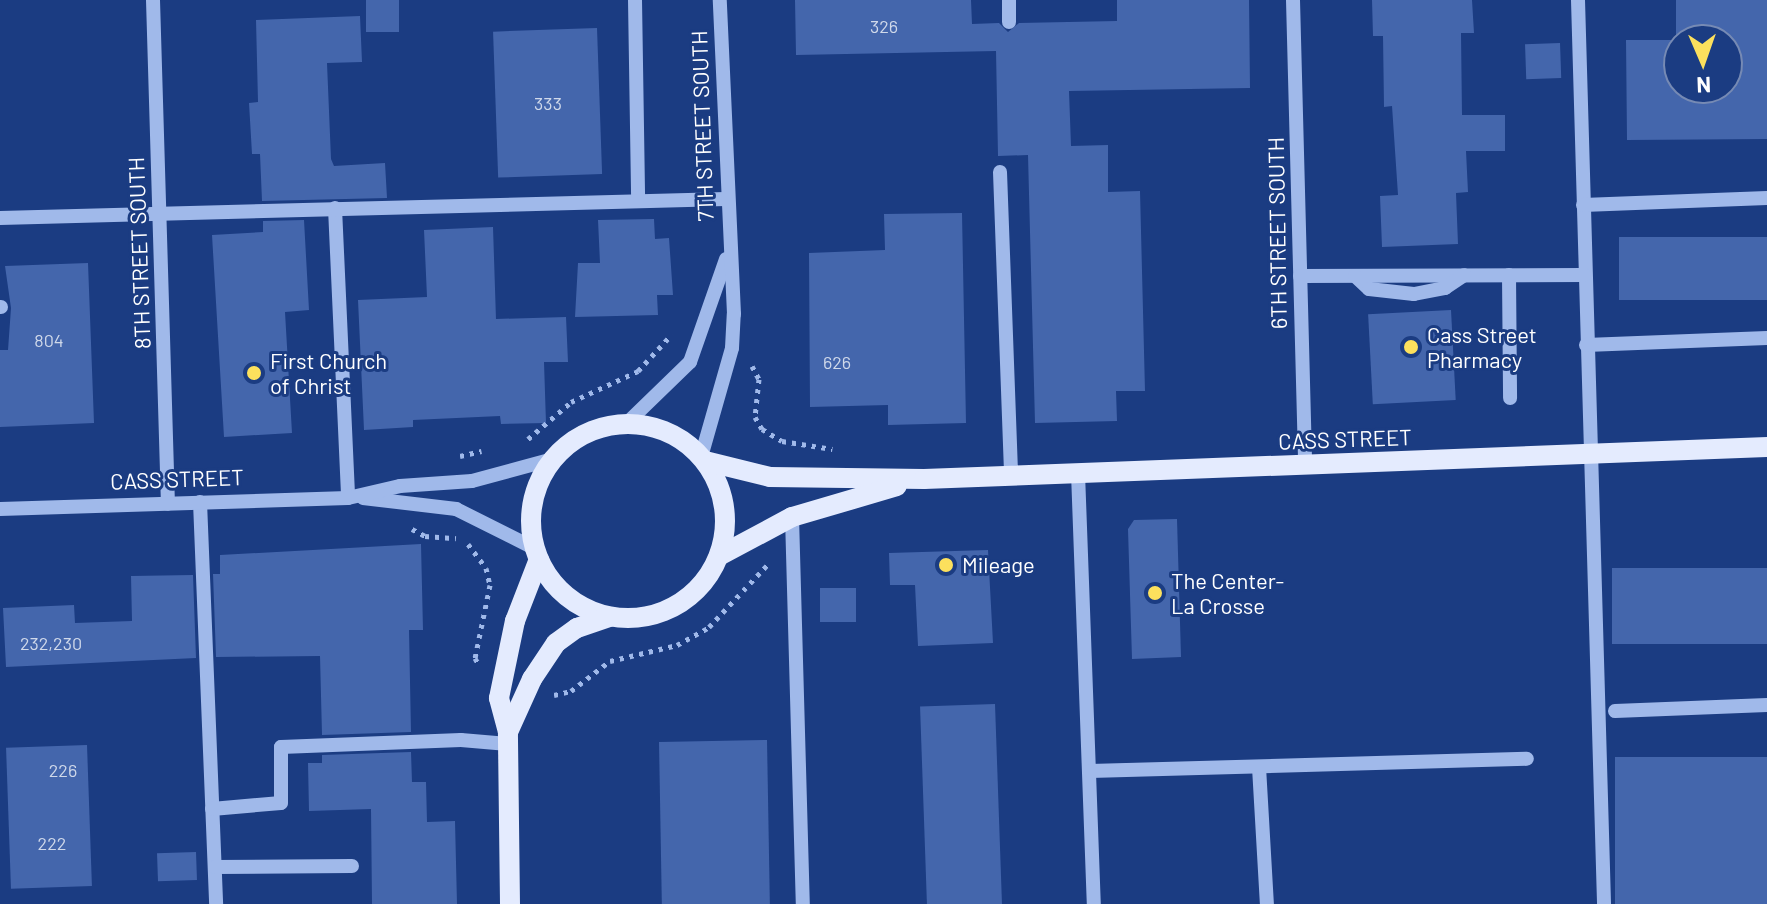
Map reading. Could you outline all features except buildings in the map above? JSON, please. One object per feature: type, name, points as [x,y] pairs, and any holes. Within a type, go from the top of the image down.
[{"type":"main road","points":[[508,738],[532,679],[556,643],[577,628],[609,617],[649,616],[668,610],[700,587],[719,556],[724,503],[703,459],[669,433],[626,424],[586,433],[553,459],[533,501],[537,554],[502,673],[499,698],[508,738],[510,904]]},
{"type":"main road","name":"CASS STREET","points":[[703,459],[770,477],[924,479],[1767,447]]},
{"type":"main road","name":"CASS STREET","points":[[719,556],[792,517],[924,479]]},
{"type":"main road","points":[[537,554],[561,592],[609,617]]},
{"type":"street","name":"8TH STREET SOUTH","points":[[153,0],[168,504]]},
{"type":"street","points":[[635,0],[638,200]]},
{"type":"street","name":"7TH STREET SOUTH","points":[[703,459],[732,348],[720,0]]},
{"type":"street","points":[[1009,0],[1009,22]]},
{"type":"street","name":"6TH STREET SOUTH","points":[[1293,0],[1305,464]]},
{"type":"street","points":[[1578,0],[1604,904]]},
{"type":"street","points":[[1000,172],[1011,476]]},
{"type":"street","points":[[1583,205],[1767,198]]},
{"type":"street","points":[[0,218],[726,199]]},
{"type":"street","points":[[335,208],[351,497]]},
{"type":"street","name":"7TH STREET SOUTH","points":[[626,424],[690,362],[728,251]]},
{"type":"street","points":[[1509,275],[1510,398]]},
{"type":"street","points":[[1300,276],[1584,275]]},
{"type":"street","points":[[1586,345],[1767,338]]},
{"type":"street","name":"CASS STREET","points":[[351,497],[400,486],[472,481],[553,459]]},
{"type":"street","points":[[1078,473],[1094,904]]},
{"type":"street","name":"CASS STREET","points":[[0,509],[351,497],[456,509],[537,554]]},
{"type":"street","points":[[200,502],[216,904]]},
{"type":"street","points":[[792,517],[803,904]]},
{"type":"street","points":[[1615,711],[1767,705]]},
{"type":"street","points":[[212,809],[281,803],[281,747],[508,738]]},
{"type":"street","points":[[1090,771],[1527,759]]},
{"type":"street","points":[[1259,767],[1267,904]]},
{"type":"street","points":[[215,867],[352,866]]},
{"type":"path","points":[[518,445],[571,402],[624,380],[654,360],[678,326]]},
{"type":"path","points":[[759,379],[755,417],[762,429],[782,441],[807,441]]},
{"type":"path","points":[[469,452],[497,450]]},
{"type":"path","points":[[425,536],[469,544],[486,568],[490,585],[475,658]]},
{"type":"path","points":[[571,691],[610,661],[677,645],[709,627],[759,570],[793,547]]},
{"type":"place","name":"Cass Street Pharmacy","points":[[1411,347]]},
{"type":"place","name":"First Church of Christ","points":[[254,373]]},
{"type":"place","name":"Mileage","points":[[946,565]]},
{"type":"place","name":"The Center- La Crosse","points":[[1155,593]]}]
